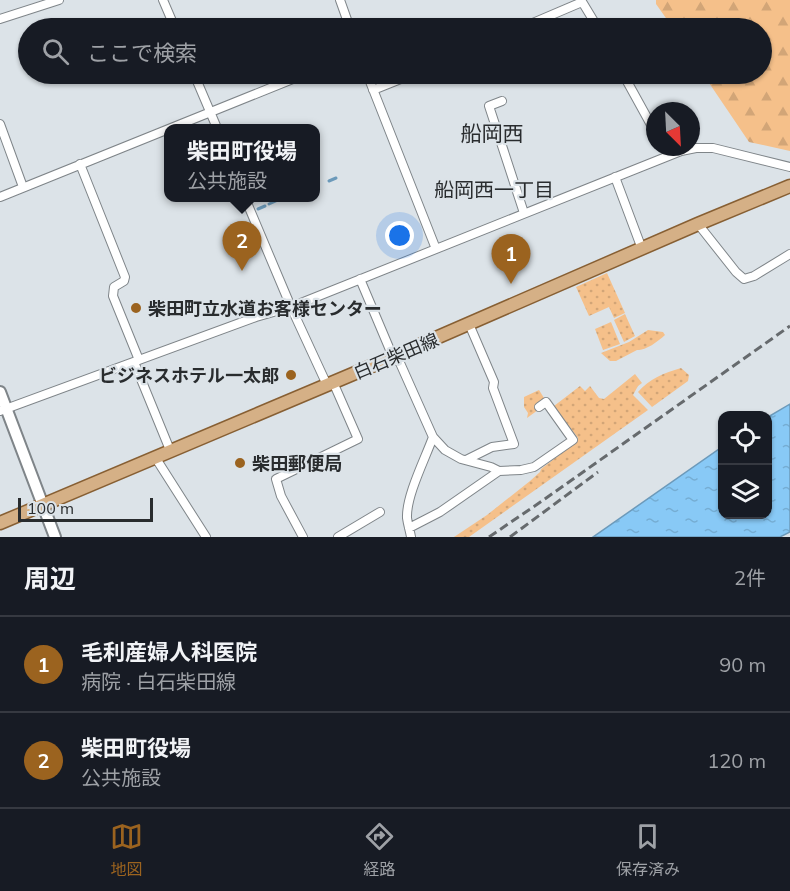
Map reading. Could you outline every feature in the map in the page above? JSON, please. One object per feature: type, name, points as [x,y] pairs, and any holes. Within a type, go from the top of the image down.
[{"type":"main road","name":"白石柴田線","points":[[0,523],[790,186]]},
{"type":"street","points":[[0,19],[59,0]]},
{"type":"street","points":[[164,0],[171,18]]},
{"type":"street","points":[[340,0],[346,18]]},
{"type":"street","points":[[544,18],[582,1],[592,18]]},
{"type":"street","points":[[198,84],[215,124]]},
{"type":"street","points":[[178,124],[279,84]]},
{"type":"street","points":[[371,84],[436,249]]},
{"type":"street","points":[[373,90],[388,84]]},
{"type":"street","points":[[629,84],[646,116]]},
{"type":"street","points":[[502,101],[489,106],[524,213]]},
{"type":"street","points":[[0,123],[23,187]]},
{"type":"street","points":[[0,197],[164,130]]},
{"type":"street","points":[[3,410],[256,317],[291,307],[663,158],[696,148],[713,148],[790,167]]},
{"type":"street","points":[[80,164],[125,277],[114,287],[113,296],[170,450]]},
{"type":"street","points":[[615,177],[642,249]]},
{"type":"street","points":[[247,202],[291,307],[358,439],[276,479],[281,496],[303,537]]},
{"type":"street","points":[[698,224],[744,279],[754,276],[790,254]]},
{"type":"street","points":[[360,279],[393,357],[399,363],[433,437],[445,450],[461,459],[500,471],[534,467],[573,440],[546,402],[539,406]]},
{"type":"street","points":[[466,460],[492,447],[514,444],[493,388],[494,382],[469,324]]},
{"type":"street","points":[[0,392],[3,410],[55,537]]},
{"type":"street","points":[[433,437],[410,500],[407,518],[410,533],[500,471]]},
{"type":"street","points":[[155,457],[206,537]]},
{"type":"street","points":[[338,537],[380,512]]},
{"type":"green space","points":[[656,0],[790,0],[790,151],[749,142],[710,84],[772,84],[772,18],[666,18],[656,4]]},
{"type":"green space","points":[[607,273],[625,313],[614,318],[609,307],[589,316],[576,287]]},
{"type":"green space","points":[[625,314],[635,336],[624,342],[614,320]]},
{"type":"green space","points":[[611,322],[620,344],[603,350],[595,329]]},
{"type":"green space","points":[[648,330],[663,332],[665,335],[648,347],[616,361],[610,361],[601,353],[629,342]]},
{"type":"green space","points":[[681,368],[689,375],[688,381],[652,407],[638,392],[657,377]]},
{"type":"green space","points":[[635,374],[642,383],[633,395],[648,410],[469,537],[454,537],[487,515],[576,442],[578,438],[554,406],[580,386],[585,391],[590,386],[599,398],[604,399]]},
{"type":"green space","points":[[539,390],[544,398],[535,405],[538,410],[527,418],[524,397]]},
{"type":"water","points":[[790,404],[790,532],[780,537],[593,537],[718,450],[718,519],[772,519],[772,415]]},
{"type":"waterway","points":[[329,181],[336,178]]},
{"type":"waterway","points":[[269,204],[274,202]]},
{"type":"waterway","points":[[258,209],[265,206]]},
{"type":"railway","points":[[489,537],[790,326]]},
{"type":"railway","points":[[510,537],[598,472]]},
{"type":"place","name":"柴田町役場","points":[[242,271]]},
{"type":"place","name":"毛利産婦人科医院","points":[[511,284]]},
{"type":"place","name":"柴田町立水道お客様センター","points":[[136,308]]},
{"type":"place","name":"ビジネスホテル一太郎","points":[[291,375]]},
{"type":"place","name":"柴田郵便局","points":[[240,463]]},
{"type":"district","name":"船岡西","points":[[492,133]]},
{"type":"district","name":"船岡西一丁目","points":[[494,189]]}]
